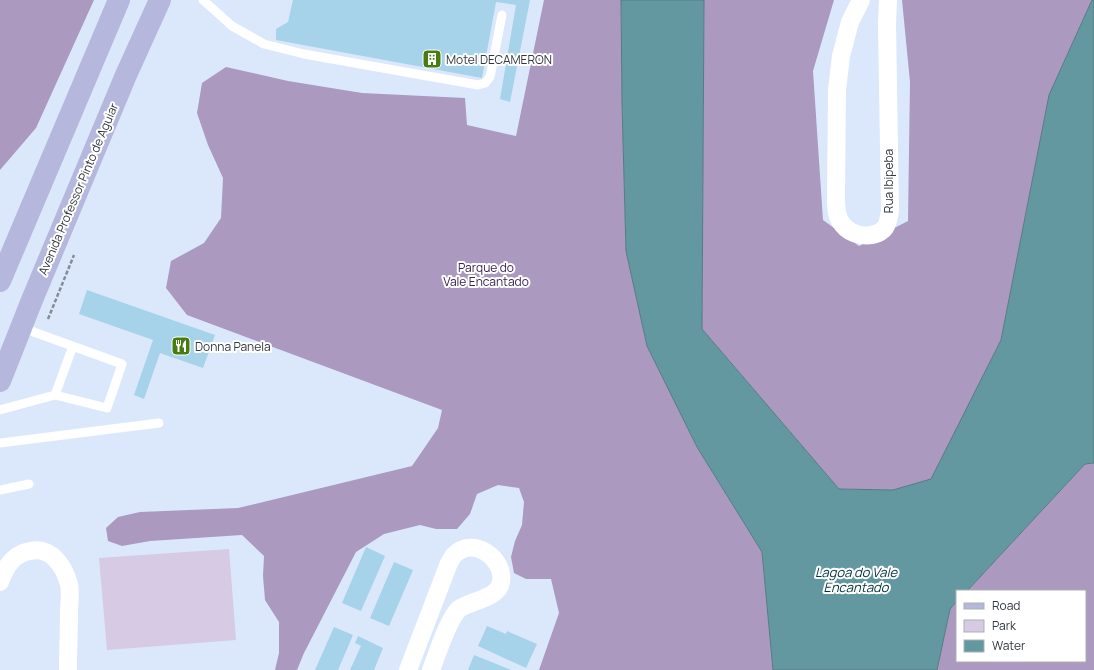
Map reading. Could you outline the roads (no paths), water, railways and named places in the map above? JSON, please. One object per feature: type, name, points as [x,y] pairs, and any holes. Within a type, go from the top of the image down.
[{"type":"main road","points":[[0,281],[119,0]]},
{"type":"main road","name":"Avenida Professor Pinto de Aguiar","points":[[0,381],[20,327],[126,75],[160,0]]},
{"type":"street","name":"Rua Ibipeba","points":[[861,0],[850,22],[841,56],[837,90],[837,212],[841,223],[849,232],[858,235],[876,234],[884,229],[888,222],[890,211],[886,24],[888,0]]},
{"type":"street","points":[[408,670],[449,563],[455,554],[464,549],[474,548],[484,550],[492,556],[498,564],[501,573],[501,583],[498,590],[489,596],[471,603],[457,611],[452,618],[431,670]]},
{"type":"street","points":[[0,582],[7,566],[14,557],[35,550],[44,551],[56,558],[64,570],[69,586],[68,670]]},
{"type":"lane","points":[[203,0],[232,26],[264,44],[304,54],[478,85],[485,83],[490,76],[502,15]]},
{"type":"lane","points":[[0,410],[55,395],[107,408],[122,364],[20,327]]},
{"type":"lane","points":[[55,395],[73,346]]},
{"type":"lane","points":[[0,443],[159,423]]},
{"type":"lane","points":[[0,490],[29,484]]},
{"type":"water","name":"Lagoa do Vale Encantado","points":[[621,0],[704,0],[702,329],[839,489],[893,490],[931,479],[1001,340],[1049,95],[1092,0],[1094,0],[1094,463],[1085,464],[968,590],[956,590],[956,602],[950,609],[937,670],[773,670],[762,552],[697,447],[647,346],[626,251]]},
{"type":"place","name":"Motel DECAMERON","points":[[432,59]]},
{"type":"place","name":"Donna Panela","points":[[181,346]]},
{"type":"park label","name":"Parque do Vale Encantado","points":[[486,274]]}]
